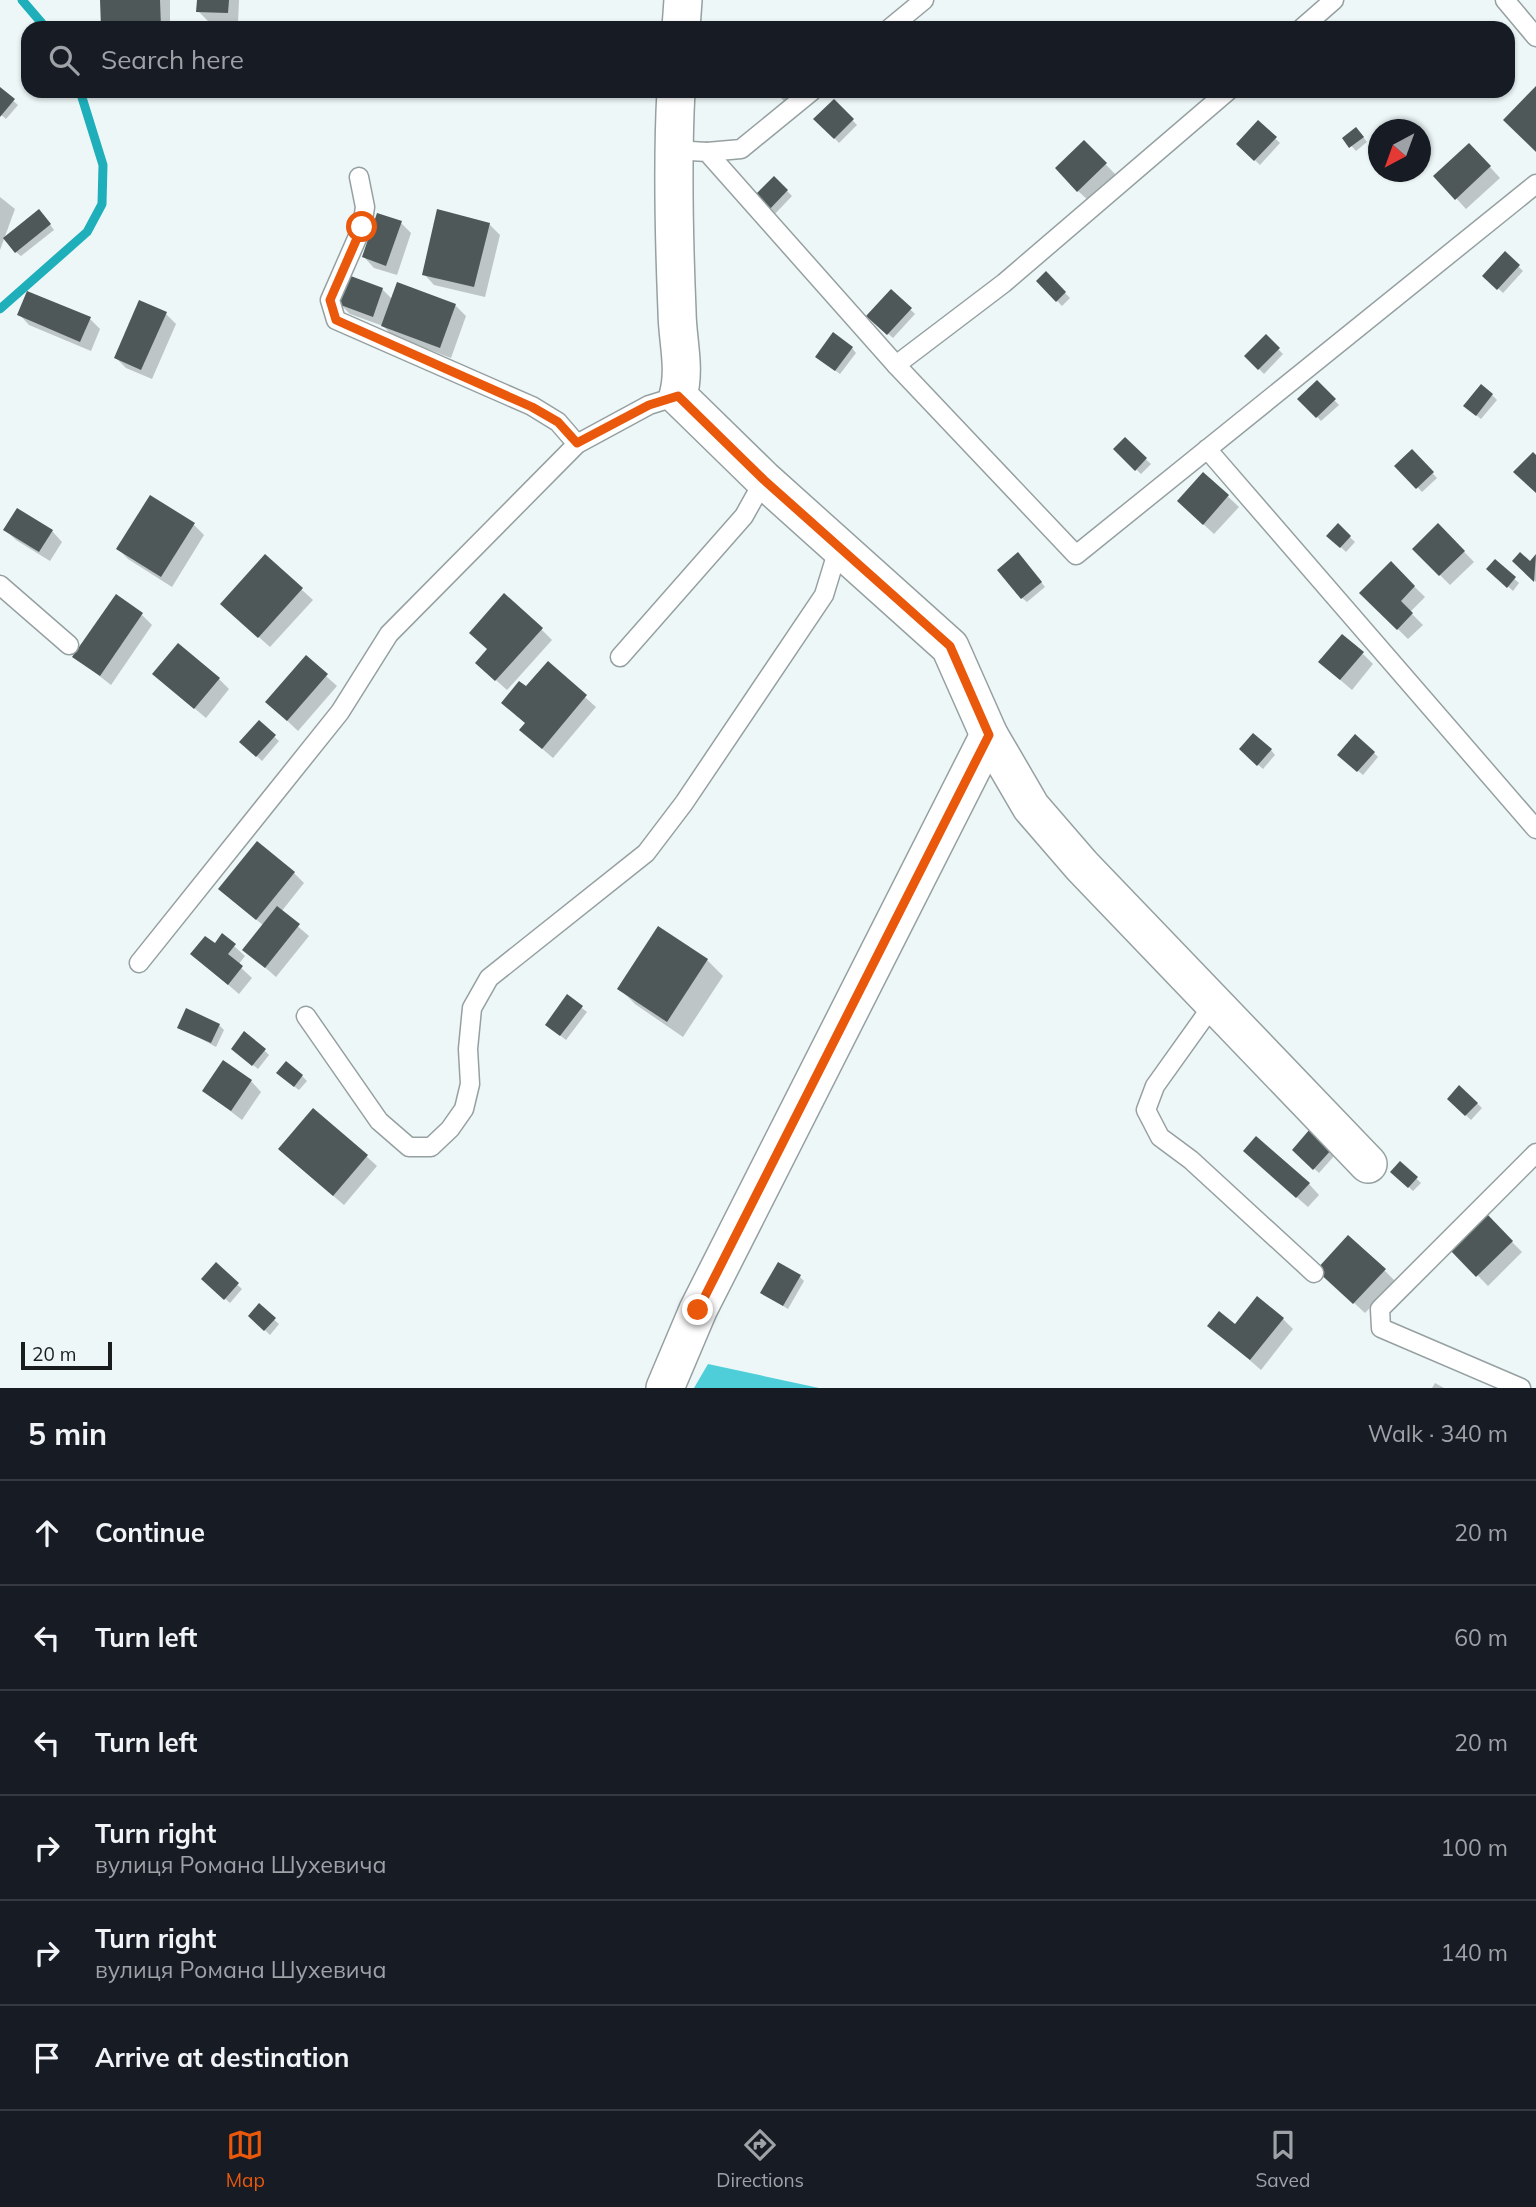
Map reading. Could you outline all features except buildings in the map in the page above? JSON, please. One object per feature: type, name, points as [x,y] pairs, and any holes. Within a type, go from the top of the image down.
[{"type":"street","points":[[682,21],[683,0]]},
{"type":"street","points":[[678,98],[691,151],[677,314],[682,381],[678,396],[764,480],[950,646],[989,735],[1031,807],[1082,866],[1368,1164]]},
{"type":"street","points":[[665,1388],[698,1310],[989,735]]},
{"type":"lane","points":[[898,21],[924,0]]},
{"type":"lane","points":[[1310,21],[1334,0]]},
{"type":"lane","points":[[1505,0],[1536,37]]},
{"type":"lane","points":[[691,151],[741,149],[803,98]]},
{"type":"lane","points":[[896,365],[1004,283],[1220,98]]},
{"type":"lane","points":[[691,151],[1076,555],[1536,184]]},
{"type":"lane","points":[[359,177],[365,207],[362,227],[330,300],[336,320],[532,407],[558,422],[577,443]]},
{"type":"lane","points":[[139,963],[340,712],[389,634],[577,443],[649,405],[678,396]]},
{"type":"lane","points":[[1207,449],[1536,829]]},
{"type":"lane","points":[[620,657],[744,516],[764,480]]},
{"type":"lane","points":[[306,1016],[379,1121],[409,1147],[431,1147],[450,1129],[464,1109],[470,1084],[468,1049],[472,1008],[489,978],[646,853],[684,803],[824,595],[839,546]]},
{"type":"lane","points":[[0,584],[69,645]]},
{"type":"lane","points":[[1215,1002],[1155,1086],[1146,1110],[1160,1137],[1191,1160],[1314,1273]]},
{"type":"lane","points":[[1521,1388],[1381,1328],[1380,1309],[1536,1153]]},
{"type":"shaded area","points":[[708,1364],[819,1388],[694,1388]]},
{"type":"waterway","points":[[22,0],[40,21]]},
{"type":"waterway","points":[[0,309],[87,232],[102,204],[103,165],[82,98]]},
{"type":"route","points":[[362,227],[330,300],[336,320],[532,407],[558,422],[577,443],[649,405],[678,396],[764,480],[950,646],[989,735],[698,1310]]}]
